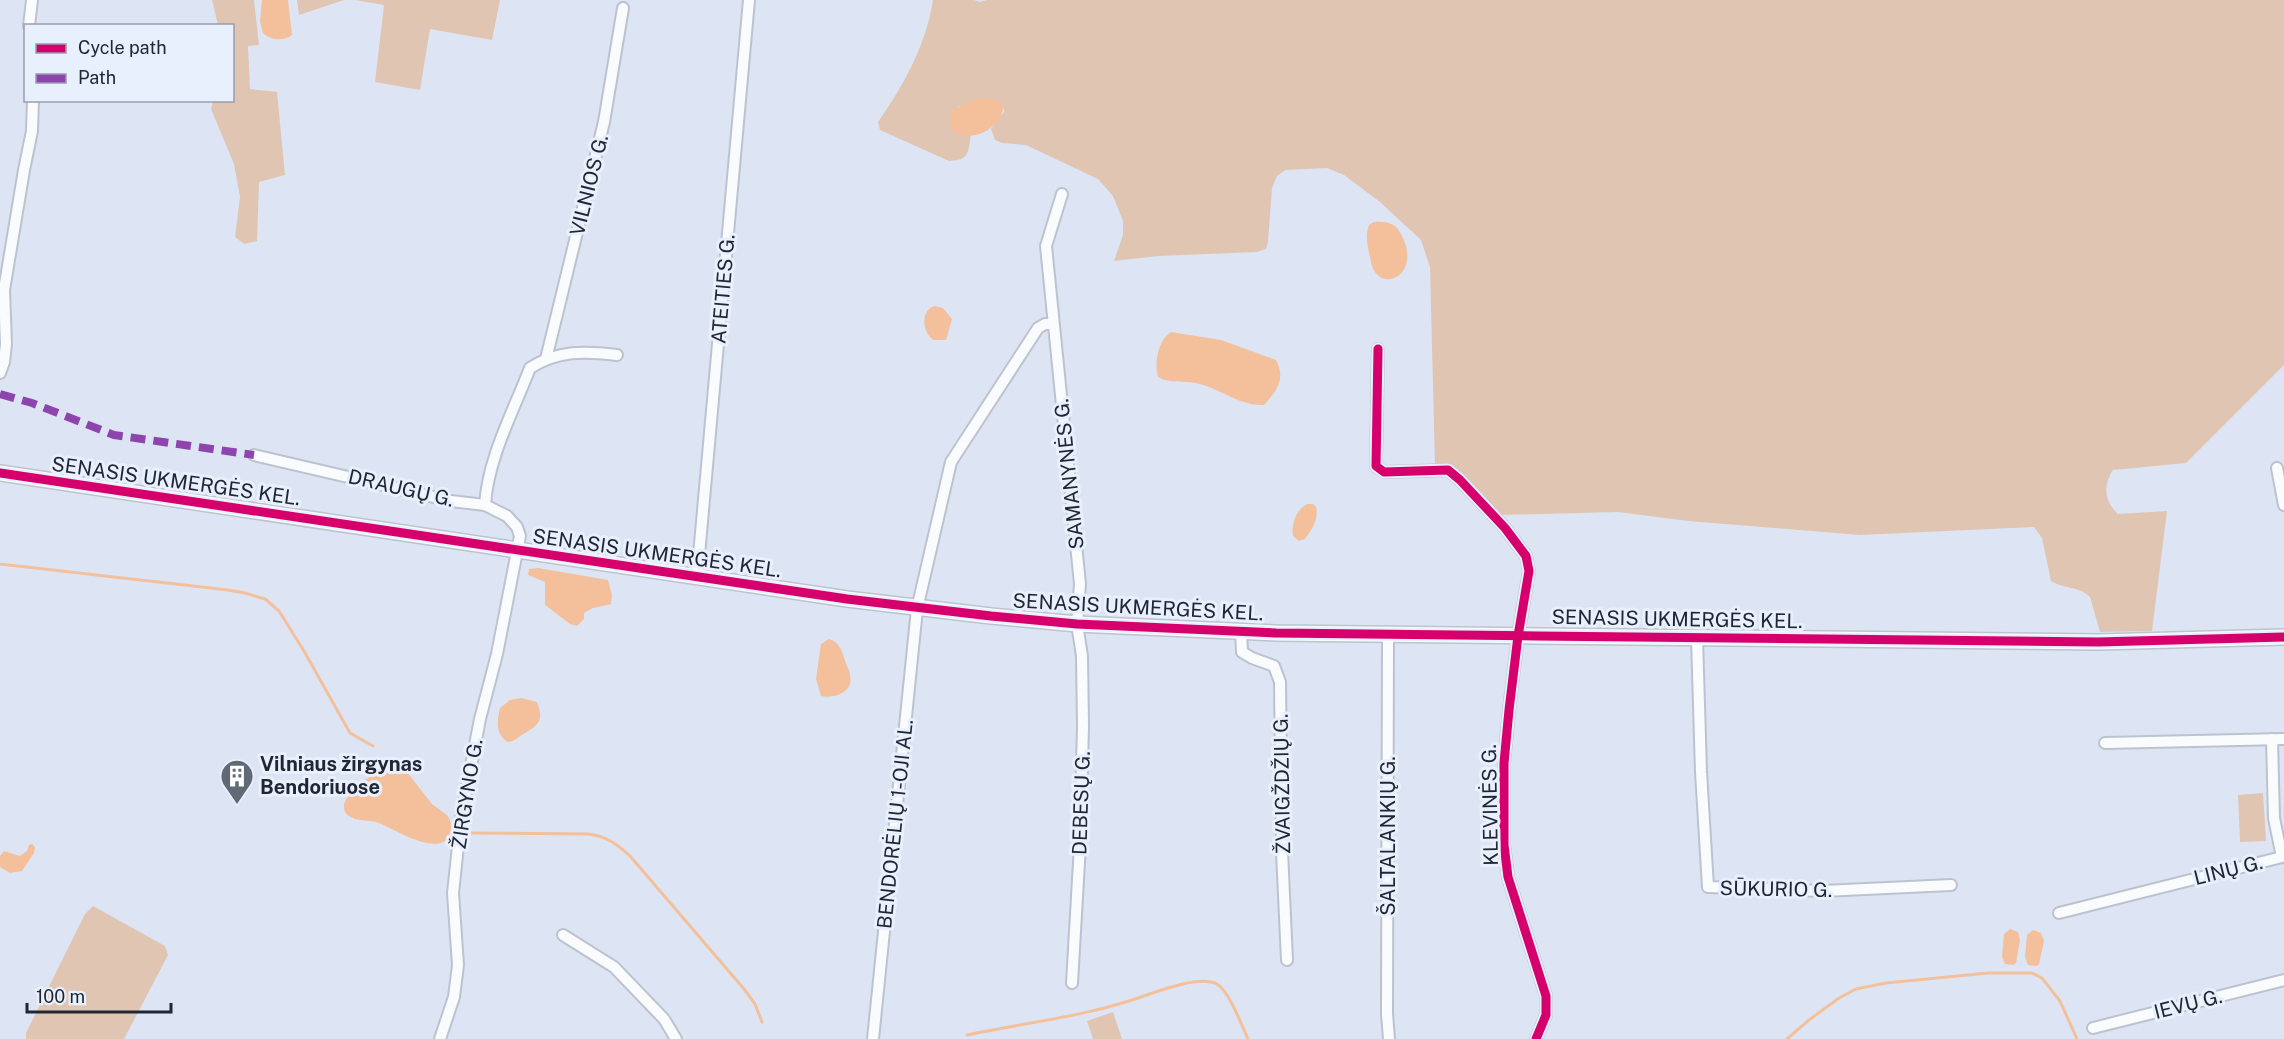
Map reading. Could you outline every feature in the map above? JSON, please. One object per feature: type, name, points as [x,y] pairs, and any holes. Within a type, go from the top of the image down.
[{"type":"main road","name":"SENASIS UKMERGĖS KEL.","points":[[0,473],[917,609],[1077,624],[1241,632],[1697,638],[2166,642],[2284,637]]},
{"type":"street","points":[[29,24],[32,0]]},
{"type":"street","name":"ATEITIES G.","points":[[697,578],[749,0]]},
{"type":"street","name":"VILNIOS G.","points":[[546,359],[604,122],[623,8]]},
{"type":"street","points":[[0,373],[6,344],[4,290],[32,131],[33,102]]},
{"type":"street","name":"SAMANYNĖS G.","points":[[1062,194],[1046,246],[1080,584],[1077,624]]},
{"type":"street","points":[[917,609],[951,462],[1038,328],[1045,324],[1053,324]]},
{"type":"street","name":"KLEVINĖS G.","points":[[1378,349],[1376,466],[1384,472],[1448,470],[1505,528],[1526,556],[1529,566],[1518,636],[1504,763],[1504,845],[1508,877],[1546,996],[1546,1015],[1536,1039]]},
{"type":"street","points":[[485,505],[486,483],[530,368],[559,354],[617,355]]},
{"type":"street","name":"DRAUGŲ G.","points":[[254,455],[451,501],[485,505],[507,516],[517,526],[520,542],[517,551]]},
{"type":"street","points":[[2277,468],[2284,505]]},
{"type":"street","name":"ŽIRGYNO G.","points":[[440,1039],[454,997],[458,965],[453,893],[460,818],[480,719],[497,654],[517,551]]},
{"type":"street","name":"BENDORĖLIŲ 1-OJI AL.","points":[[873,1039],[917,609]]},
{"type":"street","name":"DEBESŲ G.","points":[[1072,983],[1080,845],[1083,726],[1082,656],[1077,624]]},
{"type":"street","name":"ŽVAIGŽDŽIŲ G.","points":[[1241,632],[1242,652],[1274,666],[1280,682],[1282,852],[1287,960]]},
{"type":"street","name":"ŠALTALANKIŲ G.","points":[[1388,634],[1387,1014],[1389,1039]]},
{"type":"street","name":"SŪKURIO G.","points":[[1697,638],[1700,763],[1708,887],[1823,891],[1951,885]]},
{"type":"street","name":"LINŲ G.","points":[[2059,913],[2282,857],[2274,818],[2271,739]]},
{"type":"street","points":[[2105,743],[2284,739]]},
{"type":"street","points":[[563,934],[614,967],[664,1019],[676,1039]]},
{"type":"street","name":"IEVŲ G.","points":[[2092,1028],[2284,980]]},
{"type":"shaded area","points":[[212,0],[254,0],[259,45],[248,46],[250,89],[277,92],[285,175],[259,182],[257,241],[244,244],[235,237],[240,197],[234,164],[211,109],[213,102],[234,102],[234,24],[218,24]]},
{"type":"shaded area","points":[[262,0],[288,0],[292,35],[285,39],[277,39],[263,33],[260,21]]},
{"type":"shaded area","points":[[297,0],[344,0],[299,15]]},
{"type":"shaded area","points":[[355,0],[500,0],[492,40],[430,29],[420,90],[375,82],[384,5]]},
{"type":"shaded area","points":[[933,0],[980,2],[987,0],[2284,0],[2284,365],[2186,463],[2113,470],[2110,476],[2106,493],[2110,504],[2118,514],[2167,511],[2152,631],[2100,632],[2090,597],[2086,593],[2051,581],[2042,538],[2034,527],[1860,535],[1688,521],[1618,512],[1500,515],[1467,481],[1435,466],[1430,267],[1421,240],[1380,202],[1344,175],[1327,168],[1285,170],[1277,176],[1272,188],[1266,249],[1257,252],[1159,256],[1114,261],[1123,235],[1123,221],[1113,196],[1098,179],[1026,145],[1002,143],[995,140],[991,129],[1004,112],[1003,106],[979,98],[958,107],[965,135],[971,134],[967,154],[956,160],[949,161],[880,130],[878,122],[897,94],[913,64],[930,17]]},
{"type":"shaded area","points":[[979,98],[995,99],[1003,106],[999,120],[988,130],[980,133],[965,136],[957,133],[950,123],[952,113],[960,106]]},
{"type":"shaded area","points":[[1374,222],[1387,222],[1396,227],[1407,249],[1407,261],[1403,270],[1390,279],[1382,278],[1375,272],[1371,262],[1367,235],[1369,225]]},
{"type":"shaded area","points":[[935,306],[943,308],[952,319],[946,340],[934,340],[925,327],[925,316],[930,308]]},
{"type":"shaded area","points":[[1171,332],[1221,340],[1276,360],[1280,379],[1276,390],[1264,405],[1255,405],[1200,384],[1158,377],[1158,352],[1163,340]]},
{"type":"shaded area","points":[[1307,504],[1313,504],[1316,507],[1316,520],[1305,539],[1299,541],[1293,536],[1294,522],[1297,514]]},
{"type":"shaded area","points":[[538,568],[608,580],[612,595],[611,604],[593,608],[584,613],[584,619],[577,626],[570,624],[545,605],[545,582],[528,575],[529,569]]},
{"type":"shaded area","points":[[829,639],[840,647],[849,671],[850,681],[849,686],[842,693],[826,697],[821,696],[816,679],[821,644]]},
{"type":"shaded area","points":[[521,698],[537,702],[540,719],[532,729],[508,742],[499,731],[500,708],[510,700]]},
{"type":"shaded area","points":[[394,764],[403,767],[432,804],[447,815],[451,832],[449,837],[442,842],[434,844],[413,839],[376,822],[352,818],[345,812],[344,804],[347,797],[358,785]]},
{"type":"shaded area","points":[[2263,793],[2266,841],[2240,842],[2238,795]]},
{"type":"shaded area","points":[[32,844],[35,847],[34,853],[22,871],[10,873],[0,867],[0,856],[4,851],[20,856]]},
{"type":"shaded area","points":[[93,906],[165,946],[168,955],[124,1039],[26,1039],[26,1033],[85,914]]},
{"type":"shaded area","points":[[2010,929],[2018,932],[2020,940],[2016,963],[2013,965],[2005,964],[2002,957],[2004,934]]},
{"type":"shaded area","points":[[2033,930],[2041,933],[2044,941],[2037,966],[2028,965],[2025,957],[2027,935]]},
{"type":"shaded area","points":[[1113,1012],[1122,1039],[1093,1039],[1087,1021]]},
{"type":"waterway","points":[[0,564],[228,590],[265,599],[279,611],[350,733],[373,746]]},
{"type":"waterway","points":[[470,833],[588,834],[616,844],[630,856],[744,989],[755,1004],[762,1022]]},
{"type":"waterway","points":[[1787,1039],[1839,998],[1856,989],[1886,983],[1988,973],[2032,973],[2042,978],[2060,1001],[2077,1039]]},
{"type":"waterway","points":[[967,1035],[1099,1009],[1168,988],[1200,981],[1217,984],[1222,988],[1235,1009],[1248,1039]]},
{"type":"marked path","points":[[0,394],[32,403],[114,435],[254,455]]},
{"type":"cycle path","points":[[1378,349],[1376,466],[1384,472],[1448,470],[1505,528],[1526,556],[1529,571],[1518,636],[1504,763],[1504,845],[1508,877],[1546,996],[1546,1015],[1536,1039]]},
{"type":"cycle path","points":[[0,473],[847,599],[1077,624],[1276,633],[1537,636],[2098,642],[2284,637]]},
{"type":"place","name":"Vilniaus žirgynas Bendoriuose","points":[[237,805]]}]
